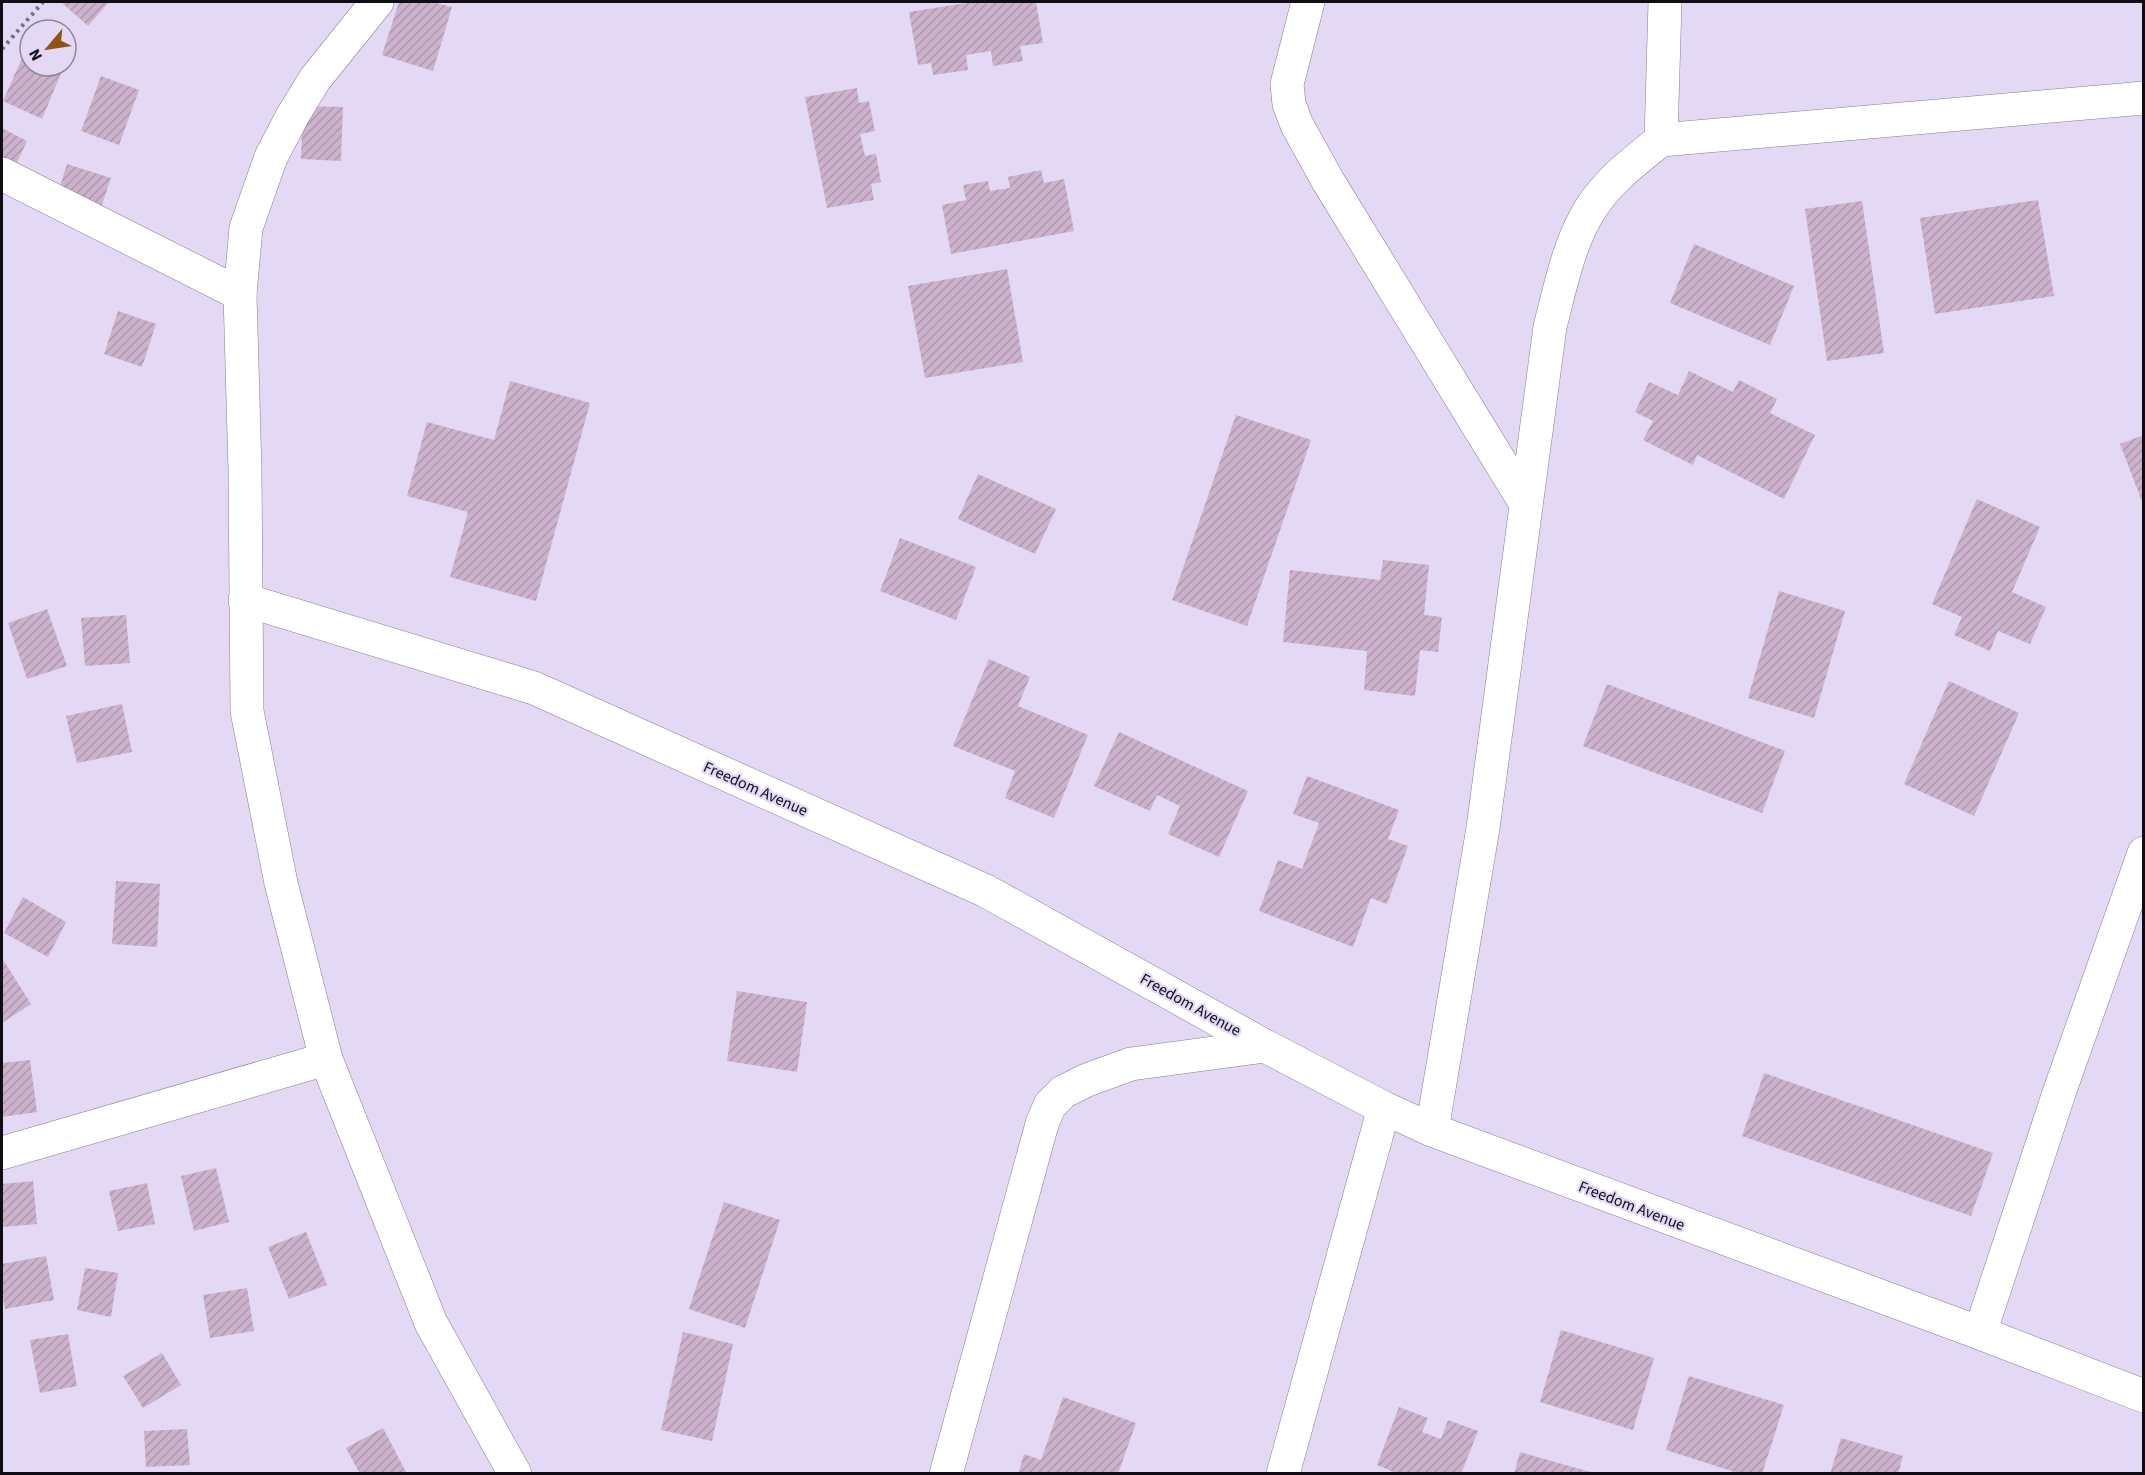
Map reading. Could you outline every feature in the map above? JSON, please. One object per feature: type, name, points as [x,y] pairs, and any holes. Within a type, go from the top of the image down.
[{"type":"street","points":[[377,2],[315,79],[270,157],[246,228],[240,294],[245,471],[247,711],[281,883],[326,1059],[431,1323],[515,1473]]},
{"type":"street","points":[[1308,2],[1287,84],[1289,104],[1297,124],[1328,181],[1526,504]]},
{"type":"street","points":[[1661,140],[1665,2]]},
{"type":"street","points":[[1432,1130],[1483,828],[1550,327],[1567,260],[1590,208],[1612,182],[1661,140],[2144,98]]},
{"type":"street","points":[[2,174],[240,294]]},
{"type":"street","name":"Freedom Avenue","points":[[245,600],[534,688],[986,891],[1265,1046],[1384,1108],[1432,1130],[2144,1396]]},
{"type":"street","points":[[1980,1333],[2059,1093],[2144,853]]},
{"type":"street","points":[[946,1473],[1041,1124],[1050,1105],[1063,1092],[1087,1080],[1131,1064],[1265,1046]]},
{"type":"street","points":[[2,1153],[326,1059]]},
{"type":"street","points":[[1283,1473],[1384,1108]]},
{"type":"path","points":[[2,49],[43,2]]},
{"type":"building","points":[[61,2],[109,2],[88,26]]},
{"type":"building","points":[[399,2],[432,2],[452,7],[433,71],[382,55]]},
{"type":"building","points":[[972,2],[1036,2],[1043,43],[1020,46],[1023,61],[993,66],[991,51],[966,55],[968,70],[933,75],[931,63],[918,65],[909,12]]},
{"type":"building","points":[[18,67],[18,78],[59,78],[42,119],[3,101]]},
{"type":"building","points":[[101,76],[139,90],[119,145],[81,131]]},
{"type":"building","points":[[857,88],[859,103],[869,101],[875,131],[860,134],[865,156],[876,154],[881,182],[871,184],[874,200],[827,208],[805,97]]},
{"type":"building","points":[[303,106],[343,107],[341,161],[301,159]]},
{"type":"building","points":[[2,128],[27,141],[12,173],[2,167]]},
{"type":"building","points":[[67,164],[111,178],[98,216],[55,202]]},
{"type":"building","points":[[1041,170],[1044,183],[1064,179],[1074,231],[951,254],[942,205],[966,200],[963,185],[988,181],[990,191],[1010,188],[1008,177]]},
{"type":"building","points":[[2038,200],[2054,296],[1935,314],[1920,218]]},
{"type":"building","points":[[1862,201],[1884,353],[1827,361],[1805,209]]},
{"type":"building","points":[[1694,244],[1794,286],[1770,345],[1670,303]]},
{"type":"building","points":[[1007,269],[1023,362],[925,378],[908,286]]},
{"type":"building","points":[[118,311],[156,324],[142,367],[104,354]]},
{"type":"building","points":[[1689,371],[1733,392],[1739,380],[1777,399],[1770,413],[1815,435],[1784,499],[1697,455],[1693,465],[1643,440],[1653,421],[1635,412],[1649,382],[1678,395]]},
{"type":"building","points":[[510,381],[590,403],[536,601],[450,577],[468,512],[407,496],[427,422],[494,440]]},
{"type":"building","points":[[1236,415],[1311,440],[1247,626],[1172,600]]},
{"type":"building","points":[[2144,435],[2144,504],[2143,504],[2120,444]]},
{"type":"building","points":[[978,474],[1056,509],[1035,554],[958,519]]},
{"type":"building","points":[[1977,499],[2040,527],[2012,592],[2046,607],[2030,644],[1998,631],[1990,651],[1954,635],[1962,617],[1932,604]]},
{"type":"building","points":[[900,538],[976,567],[956,620],[880,591]]},
{"type":"building","points":[[1383,560],[1429,565],[1424,615],[1442,617],[1438,652],[1420,650],[1415,696],[1364,690],[1367,651],[1283,642],[1290,570],[1380,580]]},
{"type":"building","points":[[1779,591],[1845,611],[1814,718],[1748,698]]},
{"type":"building","points":[[47,609],[67,666],[27,679],[8,623]]},
{"type":"building","points":[[126,615],[130,663],[85,666],[81,618]]},
{"type":"building","points":[[989,659],[1030,677],[1018,706],[1088,735],[1054,818],[1005,798],[1015,771],[953,746]]},
{"type":"building","points":[[1949,681],[2019,713],[1974,816],[1904,784]]},
{"type":"building","points":[[1607,684],[1785,751],[1762,813],[1583,746]]},
{"type":"building","points":[[122,704],[132,752],[77,763],[66,716]]},
{"type":"building","points":[[1119,732],[1248,791],[1219,857],[1168,834],[1180,806],[1157,795],[1150,811],[1094,786]]},
{"type":"building","points":[[1307,776],[1399,810],[1388,839],[1408,846],[1387,904],[1371,898],[1353,947],[1259,911],[1278,860],[1302,869],[1319,823],[1293,814]]},
{"type":"building","points":[[116,881],[160,884],[157,947],[112,944]]},
{"type":"building","points":[[23,897],[66,922],[48,957],[4,933]]},
{"type":"building","points":[[2,958],[31,1004],[2,1023]]},
{"type":"building","points":[[737,991],[807,1002],[797,1072],[727,1061]]},
{"type":"building","points":[[30,1060],[37,1112],[2,1117],[2,1063]]},
{"type":"building","points":[[1764,1073],[1993,1153],[1971,1216],[1742,1136]]},
{"type":"building","points":[[216,1168],[229,1222],[194,1231],[181,1176]]},
{"type":"building","points":[[33,1181],[37,1224],[2,1227],[2,1184]]},
{"type":"building","points":[[147,1183],[155,1224],[118,1231],[109,1191]]},
{"type":"building","points":[[724,1202],[780,1220],[745,1328],[689,1309]]},
{"type":"building","points":[[306,1232],[327,1285],[289,1299],[268,1247]]},
{"type":"building","points":[[46,1256],[54,1300],[5,1309],[2,1264]]},
{"type":"building","points":[[85,1268],[118,1273],[111,1317],[77,1310]]},
{"type":"building","points":[[247,1288],[254,1331],[210,1338],[203,1295]]},
{"type":"building","points":[[1561,1330],[1654,1358],[1633,1430],[1540,1402]]},
{"type":"building","points":[[683,1332],[733,1344],[712,1441],[661,1430]]},
{"type":"building","points":[[68,1334],[77,1386],[40,1393],[30,1340]]},
{"type":"building","points":[[162,1353],[181,1385],[143,1408],[123,1376]]},
{"type":"building","points":[[1689,1376],[1784,1405],[1762,1474],[1741,1474],[1666,1450]]},
{"type":"building","points":[[1063,1397],[1136,1423],[1118,1474],[1018,1474],[1024,1454],[1041,1460]]},
{"type":"building","points":[[1399,1407],[1428,1418],[1422,1432],[1441,1439],[1448,1420],[1478,1431],[1461,1474],[1398,1474],[1377,1465]]},
{"type":"building","points":[[383,1428],[407,1474],[360,1474],[346,1448]]},
{"type":"building","points":[[187,1429],[190,1465],[146,1467],[144,1431]]},
{"type":"building","points":[[1841,1438],[1903,1456],[1898,1474],[1830,1474]]},
{"type":"building","points":[[1520,1452],[1594,1473],[1514,1474]]}]
